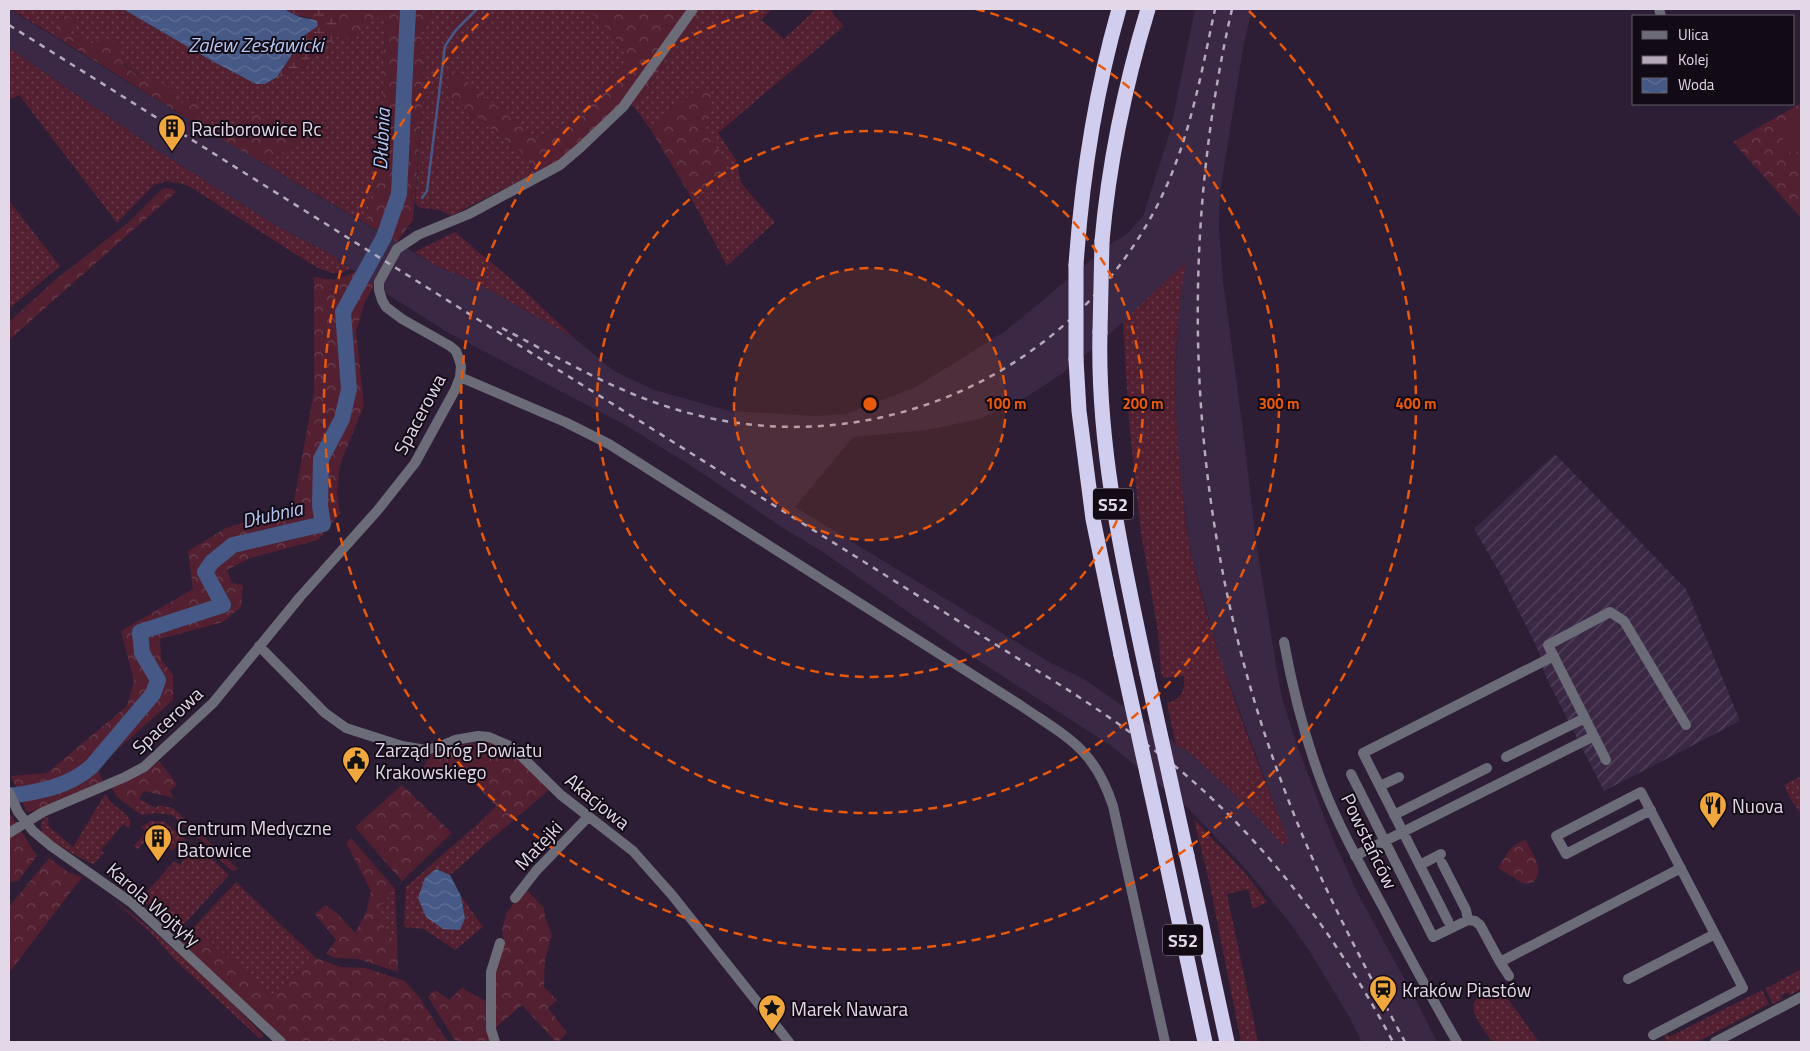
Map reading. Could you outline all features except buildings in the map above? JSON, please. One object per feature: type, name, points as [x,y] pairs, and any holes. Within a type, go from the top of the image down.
[{"type":"highway","name":"S52","points":[[1119,9],[1094,109],[1081,206],[1076,265],[1076,359],[1079,411],[1090,502],[1205,1042]]},
{"type":"highway","name":"S52","points":[[1148,9],[1137,45],[1111,164],[1102,241],[1099,368],[1102,414],[1109,477],[1121,546],[1227,1042]]},
{"type":"street","name":"Spacerowa","points":[[9,833],[24,822],[67,801],[125,777],[144,766],[212,703],[300,596],[377,511],[414,463],[455,390],[460,377],[461,366],[456,351],[443,341],[402,319],[386,307],[379,295],[379,282],[393,255],[406,242],[470,214],[548,172],[570,156],[623,107],[693,9]]},
{"type":"street","points":[[460,377],[565,422],[608,444],[1020,705],[1080,747],[1099,772],[1113,806],[1165,1042]]},
{"type":"street","points":[[1606,760],[1548,645],[1610,612],[1624,621],[1686,725]]},
{"type":"street","name":"Powstańców","points":[[1284,642],[1295,695],[1323,786],[1355,856],[1457,1042]]},
{"type":"street","name":"Akacjowa","points":[[259,646],[319,708],[336,723],[346,728],[402,746],[426,750],[438,748],[455,740],[478,736],[489,737],[512,748],[561,795],[642,860],[789,1042]]},
{"type":"street","points":[[1448,921],[1363,753],[1554,656]]},
{"type":"street","points":[[1506,757],[1585,718]]},
{"type":"street","points":[[1355,856],[1594,736]]},
{"type":"street","points":[[1394,815],[1487,768]]},
{"type":"street","points":[[1351,774],[1433,937],[1468,920],[1478,923],[1509,976]]},
{"type":"street","points":[[1380,786],[1399,777]]},
{"type":"street","name":"Karola Wojtyły","points":[[9,792],[24,822],[51,846],[132,903],[282,1042]]},
{"type":"street","points":[[1651,810],[1566,854],[1556,836],[1641,792],[1651,810],[1743,988],[1653,1035]]},
{"type":"street","name":"Matejki","points":[[515,898],[536,871],[588,817]]},
{"type":"street","points":[[1420,865],[1442,858],[1466,910],[1468,920]]},
{"type":"street","points":[[1500,962],[1681,868]]},
{"type":"street","points":[[1628,979],[1715,934]]},
{"type":"street","points":[[495,1042],[490,1029],[492,972],[500,943]]},
{"type":"street","points":[[1715,1042],[1801,997]]},
{"type":"shaded area","points":[[9,9],[190,120],[435,265],[477,283],[574,338],[614,371],[654,390],[730,411],[816,416],[846,414],[914,388],[1007,330],[1109,245],[1127,234],[1143,216],[1170,132],[1195,9],[1252,9],[1244,43],[1220,192],[1219,228],[1223,281],[1256,541],[1279,683],[1297,745],[1332,837],[1358,894],[1437,1042],[1362,1042],[1347,1013],[1310,952],[1291,924],[1245,868],[1188,808],[1110,745],[962,650],[823,552],[780,526],[693,467],[627,426],[449,333],[390,296],[329,253],[278,227],[157,150],[9,48]],"holes":[[[1185,263],[1179,301],[1175,381],[1177,448],[1188,539],[1220,658],[1288,842],[1282,845],[1266,825],[1190,753],[1084,679],[1051,663],[795,507],[853,437],[927,430],[979,419],[1023,399],[1063,373],[1107,337]]]},
{"type":"shaded area","points":[[1555,454],[1686,589],[1740,721],[1604,791],[1545,675],[1539,652],[1501,575],[1474,529]]},
{"type":"green space","points":[[10,9],[123,9],[212,61],[256,84],[265,84],[277,77],[289,75],[338,36],[349,38],[388,10],[383,59],[381,134],[372,193],[365,223],[261,162],[297,146],[285,135],[276,122],[229,127],[218,137],[190,120],[201,116],[180,103],[156,80],[144,80],[121,61],[71,37],[67,29],[77,23],[58,24],[58,38]]},
{"type":"green space","points":[[284,9],[320,9],[327,11],[338,22],[338,36],[289,75],[277,77],[305,35],[312,18],[297,15]]},
{"type":"green space","points":[[320,9],[431,9],[430,21],[422,32],[423,97],[413,220],[397,242],[365,223],[372,193],[381,134],[383,59],[388,11],[349,38],[338,36],[338,22],[327,11]]},
{"type":"green space","points":[[431,9],[589,9],[617,40],[627,58],[580,117],[535,139],[453,70],[446,95],[523,153],[535,173],[451,216],[440,210],[420,208],[415,203],[423,98],[422,32],[433,14]]},
{"type":"green space","points":[[589,9],[657,9],[661,11],[667,9],[690,9],[641,78],[602,124],[581,144],[559,160],[535,173],[523,153],[446,95],[453,70],[536,139],[580,117],[627,58],[617,40]]},
{"type":"green space","points":[[699,9],[703,9],[634,107],[630,104]]},
{"type":"green space","points":[[703,9],[772,9],[761,20],[784,39],[816,9],[829,9],[844,26],[718,133],[736,160],[741,183],[775,222],[727,266],[688,192],[721,184],[720,151],[702,130],[700,87],[651,130],[634,107]]},
{"type":"green space","points":[[63,15],[78,23],[67,29],[71,37],[84,36],[89,45],[103,37],[119,45],[121,61],[124,65],[144,80],[156,80],[171,89],[180,103],[195,98],[201,117],[190,120],[58,38],[58,24]]},
{"type":"green space","points":[[9,48],[157,150],[278,227],[329,253],[351,269],[334,273],[316,267],[187,185],[167,181],[154,185],[117,223],[19,95],[9,100]]},
{"type":"green space","points":[[700,87],[714,96],[703,130],[720,151],[731,178],[721,184],[688,192],[651,130]]},
{"type":"green space","points":[[1801,103],[1801,218],[1733,142]]},
{"type":"green space","points":[[258,113],[276,122],[285,135],[294,133],[300,138],[297,146],[261,162],[218,137],[229,127]]},
{"type":"green space","points":[[1801,120],[1801,149],[1792,155],[1779,133]]},
{"type":"green space","points":[[166,188],[176,192],[9,340],[9,322],[55,280],[129,222],[162,189]]},
{"type":"green space","points":[[9,201],[60,266],[9,309]]},
{"type":"green space","points":[[455,232],[526,292],[574,338],[477,283],[435,265],[414,252]]},
{"type":"green space","points":[[1186,262],[1179,315],[1176,396],[1178,450],[1187,533],[1191,555],[1213,636],[1249,740],[1289,842],[1282,845],[1226,786],[1192,755],[1176,745],[1167,703],[1172,702],[1182,694],[1184,676],[1163,678],[1161,673],[1158,632],[1141,533],[1129,421],[1123,321]]},
{"type":"green space","points":[[356,272],[374,285],[365,302],[356,331],[364,405],[340,465],[337,491],[340,514],[318,540],[250,558],[227,570],[232,583],[243,585],[241,607],[223,622],[160,639],[161,659],[173,675],[173,700],[107,759],[98,770],[103,781],[39,810],[27,812],[11,776],[47,773],[127,706],[134,681],[121,631],[193,589],[188,551],[226,528],[293,507],[314,391],[314,277],[334,280]]},
{"type":"green space","points":[[487,741],[511,750],[549,790],[495,836],[481,821],[496,806],[458,767],[422,770],[430,755],[458,745]]},
{"type":"green space","points":[[159,761],[177,784],[170,791],[174,798],[144,791],[133,809],[116,796],[112,788],[144,773]]},
{"type":"green space","points":[[1801,776],[1801,814],[1784,785]]},
{"type":"green space","points":[[402,785],[452,833],[402,881],[355,827]]},
{"type":"green space","points":[[105,794],[131,822],[129,828],[123,824],[101,850],[104,853],[94,864],[67,850],[41,830],[44,817],[48,818],[49,827],[73,847]]},
{"type":"green space","points":[[139,799],[156,808],[158,805],[173,808],[238,869],[232,871],[207,848],[208,846],[172,815],[156,813],[141,815],[133,809]]},
{"type":"green space","points":[[9,812],[37,856],[18,881],[9,882]]},
{"type":"green space","points":[[1194,819],[1245,873],[1267,902],[1253,909],[1248,889],[1227,894],[1258,1042],[1241,1042],[1210,885]]},
{"type":"green space","points":[[151,821],[165,822],[186,840],[186,845],[184,847],[179,843],[172,851],[152,833],[138,849],[134,846],[146,832],[141,827]]},
{"type":"green space","points":[[481,821],[495,836],[450,875],[435,870],[465,918],[461,896],[483,927],[455,950],[424,929],[404,927],[406,887]]},
{"type":"green space","points":[[351,838],[395,889],[378,908],[386,918],[383,930],[397,942],[398,972],[358,959],[335,958],[326,954],[336,940],[315,914],[325,905],[338,914],[355,933],[366,913],[371,891],[346,843]]},
{"type":"green space","points":[[1525,839],[1534,855],[1538,872],[1534,882],[1524,884],[1498,868],[1511,848]]},
{"type":"green space","points":[[196,849],[202,853],[204,851],[229,875],[176,933],[143,900],[144,898],[107,874],[112,865],[146,893],[174,861],[180,865],[191,850]]},
{"type":"green space","points":[[49,858],[68,872],[82,877],[9,973],[9,907]]},
{"type":"green space","points":[[236,882],[316,958],[270,996],[199,931],[185,946],[181,941]]},
{"type":"green space","points":[[525,888],[544,908],[545,917],[552,935],[545,959],[544,987],[557,1000],[548,1008],[567,1033],[558,1042],[522,1005],[494,1029],[494,972],[504,941],[502,930],[506,914]]},
{"type":"green space","points":[[395,889],[397,942],[383,930],[378,908]]},
{"type":"green space","points":[[110,897],[190,963],[264,1036],[260,1039],[173,958],[151,933]]},
{"type":"green space","points":[[199,931],[270,996],[316,958],[341,967],[365,968],[405,981],[419,997],[448,1042],[286,1042],[185,946]]},
{"type":"green space","points":[[1801,969],[1801,989],[1790,995],[1788,992],[1781,996],[1782,999],[1773,1004],[1765,989]]},
{"type":"green space","points":[[1498,985],[1539,1042],[1492,1042],[1476,1017],[1474,1003],[1486,991]]},
{"type":"green space","points":[[462,988],[487,1002],[490,1042],[456,1042],[428,997],[435,990],[449,1000]]},
{"type":"green space","points":[[1762,990],[1769,1004],[1697,1042],[1667,1042],[1663,1034],[1666,1033],[1669,1037]]},
{"type":"water","name":"Zalew Zesławicki","points":[[123,9],[284,9],[300,17],[317,21],[318,26],[305,35],[277,77],[265,84],[256,84],[212,61]]},
{"type":"water","points":[[436,869],[450,875],[461,896],[465,918],[460,930],[443,929],[426,917],[418,898],[425,878]]},
{"type":"waterway","name":"Dłubnia","points":[[9,796],[31,793],[63,784],[92,766],[153,694],[158,680],[142,653],[140,632],[223,605],[205,572],[212,562],[233,545],[323,524],[320,506],[321,459],[342,419],[349,389],[343,312],[384,237],[399,194],[408,9]]},
{"type":"waterway","points":[[422,198],[427,191],[445,46],[456,30],[477,9]]},
{"type":"railway","points":[[502,328],[588,374],[655,403],[678,410],[749,424],[820,426],[889,416],[955,394],[1017,361],[1072,318],[1120,265],[1158,204],[1178,157],[1193,108],[1215,9]]},
{"type":"railway","points":[[1232,9],[1213,108],[1202,208],[1198,308],[1201,408],[1212,508],[1230,607],[1255,704],[1288,799],[1300,831],[1328,892],[1405,1042]]},
{"type":"railway","points":[[9,25],[1057,683],[1136,736],[1181,771],[1213,800],[1273,863],[1326,931],[1350,967],[1393,1042]]},
{"type":"place","name":"Raciborowice Rc","points":[[172,152]]},
{"type":"place","name":"Zarząd Dróg Powiatu Krakowskiego","points":[[356,784]]},
{"type":"place","name":"Nuova","points":[[1713,829]]},
{"type":"place","name":"Centrum Medyczne Batowice","points":[[158,862]]},
{"type":"place","name":"Kraków Piastów","points":[[1383,1013]]},
{"type":"place","name":"Marek Nawara","points":[[772,1032]]}]
